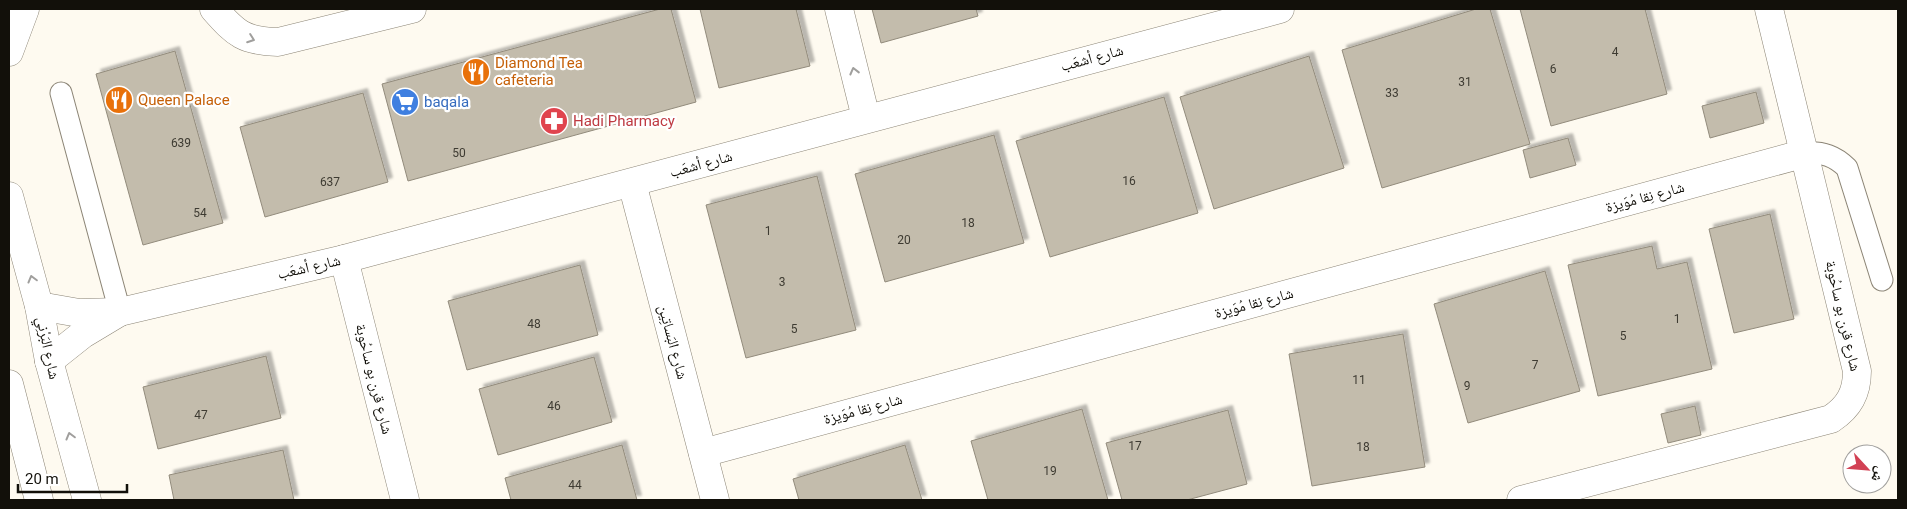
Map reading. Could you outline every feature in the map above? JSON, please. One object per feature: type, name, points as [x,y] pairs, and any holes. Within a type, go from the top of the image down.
[{"type":"street","points":[[9,52],[25,9]]},
{"type":"street","points":[[214,9],[239,34],[258,42],[278,42],[412,9]]},
{"type":"street","points":[[839,9],[866,118]]},
{"type":"street","name":"شارع أشعَب","points":[[39,306],[79,313],[120,312],[344,259],[632,183],[866,118],[1280,9]]},
{"type":"street","name":"شارع قرن بو ساحُوبة","points":[[1521,500],[1831,419],[1849,404],[1857,383],[1857,372],[1770,9]]},
{"type":"street","name":"شارع نِقا مُوَيزة","points":[[703,453],[1806,153]]},
{"type":"street","name":"شارع البَساتِين","points":[[632,183],[715,500]]},
{"type":"street","name":"شارع البَرْنِي","points":[[9,196],[39,306],[49,361],[87,500]]},
{"type":"street","name":"شارع قرن بو ساحُوبة","points":[[344,259],[404,500]]},
{"type":"street","name":"شارع أشعَب","points":[[49,361],[83,334],[120,312]]},
{"type":"street","points":[[9,384],[38,500]]},
{"type":"lane","points":[[61,93],[120,312]]},
{"type":"lane","points":[[1806,153],[1818,153],[1829,156],[1839,160],[1847,168],[1882,280]]},
{"type":"building","points":[[660,9],[671,9],[696,102],[408,181],[382,84]]},
{"type":"building","points":[[700,9],[796,9],[810,66],[719,88]]},
{"type":"building","points":[[872,9],[976,9],[978,16],[881,43]]},
{"type":"building","points":[[1476,9],[1490,9],[1530,144],[1382,188],[1342,50]]},
{"type":"building","points":[[1520,9],[1645,9],[1667,94],[1551,126]]},
{"type":"building","points":[[175,51],[223,223],[143,245],[96,74]]},
{"type":"building","points":[[1309,56],[1344,168],[1214,209],[1180,97]]},
{"type":"building","points":[[1756,92],[1764,123],[1710,138],[1702,106]]},
{"type":"building","points":[[363,93],[388,182],[265,217],[240,127]]},
{"type":"building","points":[[1164,97],[1198,213],[1050,257],[1016,141]]},
{"type":"building","points":[[994,135],[1024,243],[885,282],[855,174]]},
{"type":"building","points":[[1568,138],[1576,165],[1530,178],[1523,150]]},
{"type":"building","points":[[817,176],[856,330],[746,358],[706,205]]},
{"type":"building","points":[[1770,214],[1794,319],[1734,333],[1709,229]]},
{"type":"building","points":[[1652,246],[1657,269],[1687,262],[1712,369],[1598,396],[1568,265]]},
{"type":"building","points":[[580,265],[598,335],[467,370],[448,301]]},
{"type":"building","points":[[1545,271],[1580,391],[1468,423],[1434,304]]},
{"type":"building","points":[[1403,334],[1425,467],[1312,486],[1289,354]]},
{"type":"building","points":[[266,356],[281,418],[158,449],[143,387]]},
{"type":"building","points":[[594,357],[612,422],[498,455],[479,389]]},
{"type":"building","points":[[1695,406],[1701,435],[1668,443],[1661,414]]},
{"type":"building","points":[[1082,409],[1108,500],[988,500],[971,441]]},
{"type":"building","points":[[1228,410],[1247,484],[1187,500],[1122,500],[1106,443]]},
{"type":"building","points":[[622,445],[637,500],[511,500],[505,478]]},
{"type":"building","points":[[905,445],[922,500],[799,500],[793,479]]},
{"type":"building","points":[[283,450],[294,500],[174,500],[169,475]]},
{"type":"place","name":"Diamond Tea cafeteria","points":[[476,72]]},
{"type":"place","name":"Queen Palace","points":[[119,100]]},
{"type":"place","name":"baqala","points":[[405,102]]},
{"type":"place","name":"Hadi Pharmacy","points":[[554,121]]}]
